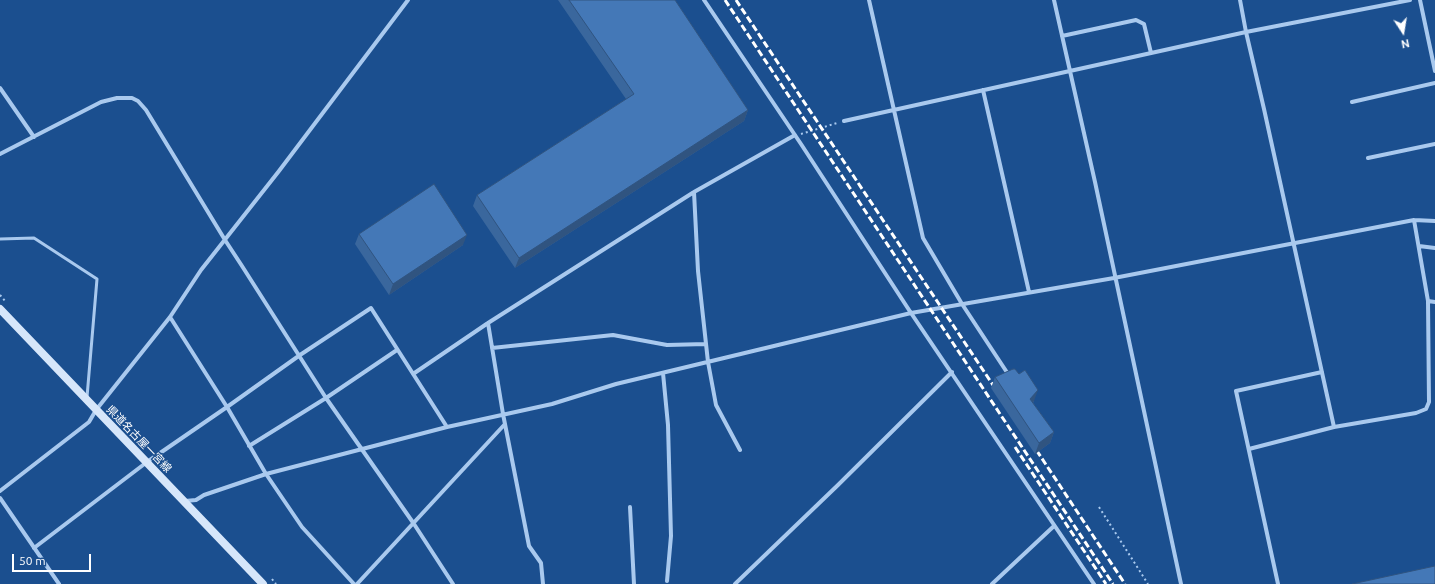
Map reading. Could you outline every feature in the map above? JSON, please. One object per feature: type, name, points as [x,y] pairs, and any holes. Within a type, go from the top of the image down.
[{"type":"main road","name":"県道名古屋一宮線","points":[[0,309],[263,584]]},
{"type":"street","points":[[0,491],[89,422],[96,410],[170,317],[201,270],[298,147],[408,0]]},
{"type":"street","points":[[704,0],[795,135],[911,313],[1094,584]]},
{"type":"street","points":[[869,0],[923,238],[962,304],[1010,377]]},
{"type":"street","points":[[1054,0],[1181,584]]},
{"type":"street","points":[[1240,0],[1334,427]]},
{"type":"street","points":[[844,121],[1246,32],[1410,0]]},
{"type":"street","points":[[1420,0],[1435,70]]},
{"type":"street","points":[[1062,36],[1136,20],[1144,24],[1151,53]]},
{"type":"street","points":[[1352,102],[1435,83]]},
{"type":"street","points":[[0,88],[34,137]]},
{"type":"street","points":[[982,90],[1029,292]]},
{"type":"street","points":[[0,154],[101,102],[116,98],[132,98],[138,101],[146,110],[225,240],[300,355],[326,398],[414,524],[453,584]]},
{"type":"street","points":[[413,374],[488,323],[694,192],[795,135]]},
{"type":"street","points":[[1368,158],[1435,144]]},
{"type":"street","points":[[694,192],[698,271],[708,362],[716,405],[740,450]]},
{"type":"street","points":[[1249,448],[1334,427],[1416,413],[1426,409],[1429,402],[1428,302],[1414,220]]},
{"type":"street","points":[[185,501],[196,500],[204,495],[266,474],[448,427],[552,404],[616,384],[911,313],[1114,278],[1414,220],[1435,221]]},
{"type":"street","points":[[1419,246],[1435,248]]},
{"type":"street","points":[[1428,302],[1435,302]]},
{"type":"street","points":[[34,548],[146,462],[300,355],[371,308],[448,427]]},
{"type":"street","points":[[170,317],[227,407],[266,474],[302,527],[356,584],[414,524],[505,424]]},
{"type":"street","points":[[488,323],[503,414],[529,546],[541,563],[543,584]]},
{"type":"street","points":[[492,348],[613,335],[667,345],[706,344]]},
{"type":"street","points":[[249,446],[326,398],[397,350]]},
{"type":"street","points":[[735,584],[952,372]]},
{"type":"street","points":[[1278,584],[1236,391],[1322,372]]},
{"type":"street","points":[[663,373],[668,425],[671,536],[667,581]]},
{"type":"street","points":[[1429,389],[1435,390]]},
{"type":"street","points":[[0,498],[59,584]]},
{"type":"street","points":[[630,507],[634,584]]},
{"type":"street","points":[[992,584],[1054,526]]},
{"type":"lane","points":[[0,239],[34,238],[97,279],[86,400]]},
{"type":"path","points":[[795,135],[844,121]]},
{"type":"path","points":[[1099,507],[1148,584]]},
{"type":"building","points":[[569,0],[675,0],[748,110],[519,258],[477,195],[634,94]]},
{"type":"building","points":[[434,184],[467,235],[393,284],[359,234]]},
{"type":"building","points":[[1015,369],[1019,374],[1025,370],[1038,390],[1030,399],[1054,432],[1039,443],[995,377]]},
{"type":"building","points":[[1435,566],[1435,584],[1352,584]]},
{"type":"railway","points":[[725,0],[1113,584]]},
{"type":"railway","points":[[736,0],[999,394]]},
{"type":"railway","points":[[1031,442],[1125,584]]},
{"type":"railway","points":[[1015,447],[1106,584]]}]
